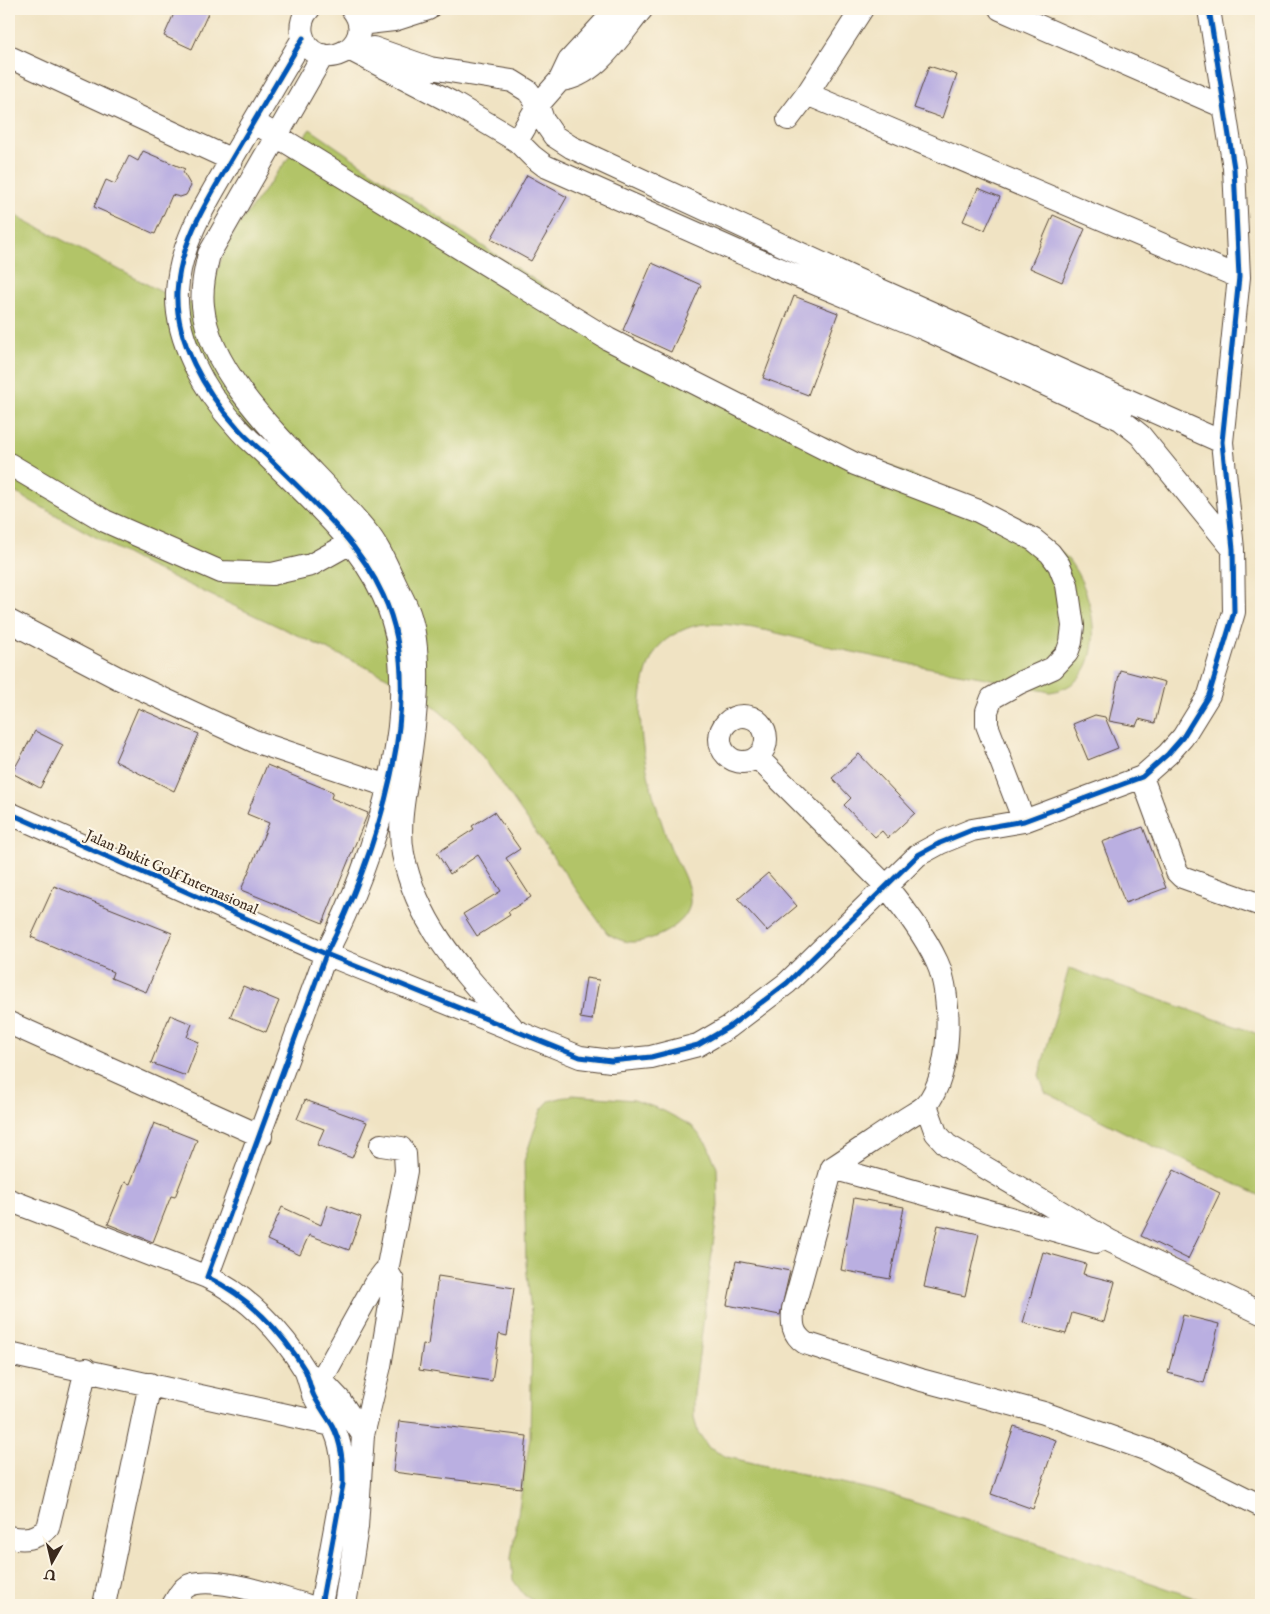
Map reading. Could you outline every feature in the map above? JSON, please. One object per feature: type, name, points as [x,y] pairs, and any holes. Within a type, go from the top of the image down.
[{"type":"street","points":[[306,10],[301,29],[303,38],[308,46],[323,55],[332,56],[354,31],[428,9]]},
{"type":"street","points":[[517,141],[538,105],[560,80],[569,61],[617,9]]},
{"type":"street","points":[[560,80],[572,79],[588,70],[642,9]]},
{"type":"street","points":[[788,118],[807,94],[862,9]]},
{"type":"street","points":[[1000,9],[1224,107]]},
{"type":"street","points":[[1209,9],[1234,168],[1239,277],[1222,442],[1233,549],[1234,612],[1209,695],[1183,737],[1142,777],[1177,872],[1182,877],[1261,905]]},
{"type":"street","points":[[354,31],[430,68],[512,81],[528,91],[538,105],[543,120],[554,136],[571,147],[851,277],[1222,442]]},
{"type":"street","points":[[354,31],[453,103],[517,141],[545,166],[742,253],[925,329],[1120,419],[1140,435],[1233,549]]},
{"type":"street","points":[[207,1277],[326,954],[341,925],[372,844],[397,788],[414,729],[417,664],[409,614],[386,563],[237,428],[194,363],[181,329],[177,294],[181,260],[198,217],[303,38]]},
{"type":"street","points":[[323,55],[209,254],[204,277],[203,306],[208,332],[219,356],[242,396],[360,538]]},
{"type":"street","points":[[9,57],[232,160]]},
{"type":"street","points":[[807,94],[1239,277]]},
{"type":"street","points":[[254,122],[608,339],[855,464],[976,510],[1034,540],[1050,553],[1059,565],[1067,585],[1072,609],[1073,626],[1067,653],[1053,668],[1019,683],[992,698],[987,711],[987,725],[1024,821]]},
{"type":"street","points":[[9,464],[105,521],[221,572],[272,574],[311,566],[360,538]]},
{"type":"street","points":[[9,621],[118,678],[254,741],[397,788]]},
{"type":"street","points":[[757,757],[886,886],[919,930],[938,963],[947,1004],[946,1048],[941,1071],[926,1105],[832,1168],[793,1309],[793,1330],[798,1339],[805,1343],[921,1380],[1044,1413],[1135,1445],[1153,1452],[1261,1506]]},
{"type":"street","name":"Jalan Bukit Golf Internasional","points":[[9,813],[326,954],[580,1057],[611,1061],[651,1057],[698,1045],[729,1027],[787,983],[918,856],[940,843],[972,830],[1024,821],[1142,777]]},
{"type":"street","points":[[397,788],[403,852],[419,906],[427,922],[468,978],[516,1031]]},
{"type":"street","points":[[9,1023],[260,1136]]},
{"type":"street","points":[[926,1105],[936,1133],[947,1145],[1110,1241],[1261,1313]]},
{"type":"street","points":[[344,1605],[357,1527],[363,1436],[380,1366],[393,1281],[387,1271],[406,1171],[406,1160],[401,1148],[381,1145]]},
{"type":"street","points":[[832,1168],[1093,1241],[1110,1241]]},
{"type":"street","points":[[9,1200],[207,1277],[239,1296],[267,1320],[314,1383],[341,1448],[342,1484],[321,1605]]},
{"type":"street","points":[[314,1383],[381,1274],[387,1271]]},
{"type":"street","points":[[9,1354],[332,1425]]},
{"type":"street","points":[[9,1537],[24,1539],[40,1536],[48,1528],[86,1370]]},
{"type":"street","points":[[314,1383],[339,1399],[363,1436]]},
{"type":"street","points":[[104,1605],[150,1384]]},
{"type":"street","points":[[173,1605],[179,1594],[187,1586],[208,1582],[233,1586],[306,1605]]},
{"type":"green space","points":[[310,129],[621,337],[800,426],[951,493],[1055,547],[1073,566],[1083,585],[1090,607],[1093,630],[1092,652],[1084,671],[1071,685],[1050,692],[865,655],[779,633],[743,626],[707,624],[694,626],[679,632],[661,644],[647,670],[642,694],[641,719],[643,745],[653,796],[671,849],[688,887],[690,903],[688,911],[676,925],[668,931],[649,939],[629,942],[607,933],[480,753],[452,722],[426,700],[385,676],[146,565],[9,489],[9,212],[175,299],[199,305],[215,278],[222,257],[237,227]]},
{"type":"green space","points":[[1069,968],[1261,1035],[1261,1196],[1136,1138],[1045,1092],[1039,1075]]},
{"type":"green space","points":[[572,1095],[634,1100],[662,1110],[692,1126],[708,1146],[717,1168],[718,1206],[694,1394],[694,1418],[698,1432],[709,1448],[727,1457],[882,1492],[984,1525],[1215,1605],[539,1605],[524,1595],[513,1580],[511,1558],[530,1438],[532,1323],[526,1264],[524,1161],[541,1110],[549,1101]]},
{"type":"building","points":[[176,9],[210,9],[192,49],[164,36]]},
{"type":"building","points":[[929,66],[957,75],[942,118],[914,108]]},
{"type":"building","points":[[143,151],[185,169],[183,172],[191,186],[186,195],[180,197],[172,195],[155,234],[94,207],[106,180],[115,184],[129,156],[138,161]]},
{"type":"building","points":[[527,175],[567,197],[531,261],[491,239]]},
{"type":"building","points":[[978,188],[1000,197],[985,230],[963,221]]},
{"type":"building","points":[[1053,215],[1085,229],[1062,282],[1030,268]]},
{"type":"building","points":[[652,263],[701,285],[671,352],[623,330]]},
{"type":"building","points":[[794,296],[838,313],[808,395],[763,378]]},
{"type":"building","points":[[1120,670],[1165,682],[1155,723],[1139,719],[1136,726],[1109,721]]},
{"type":"building","points":[[138,708],[199,734],[174,791],[115,761]]},
{"type":"building","points":[[1095,715],[1105,717],[1118,748],[1088,760],[1073,724]]},
{"type":"building","points":[[35,731],[63,745],[40,788],[12,773]]},
{"type":"building","points":[[859,754],[915,813],[888,838],[882,831],[875,837],[844,805],[851,798],[832,778]]},
{"type":"building","points":[[267,765],[333,792],[331,798],[368,813],[323,923],[241,890],[269,823],[247,814]]},
{"type":"building","points":[[494,812],[520,849],[506,858],[531,897],[508,912],[510,915],[477,936],[463,914],[501,891],[478,855],[450,874],[437,853],[474,829],[472,826]]},
{"type":"building","points":[[1143,827],[1166,888],[1125,903],[1102,842]]},
{"type":"building","points":[[768,873],[797,906],[767,931],[738,899]]},
{"type":"building","points":[[54,886],[172,933],[146,992],[111,978],[113,972],[31,937]]},
{"type":"building","points":[[586,978],[599,980],[592,1020],[580,1018]]},
{"type":"building","points":[[243,986],[279,1001],[266,1032],[230,1017]]},
{"type":"building","points":[[170,1015],[192,1024],[187,1037],[199,1042],[186,1076],[151,1063]]},
{"type":"building","points":[[305,1100],[367,1122],[352,1158],[317,1145],[324,1129],[297,1119]]},
{"type":"building","points":[[154,1123],[197,1140],[175,1197],[171,1196],[153,1242],[108,1224],[125,1182],[130,1184]]},
{"type":"building","points":[[1174,1170],[1220,1193],[1188,1259],[1141,1236]]},
{"type":"building","points":[[854,1198],[904,1207],[890,1279],[841,1270]]},
{"type":"building","points":[[328,1205],[361,1217],[349,1250],[309,1235],[300,1255],[267,1240],[282,1207],[321,1225]]},
{"type":"building","points":[[938,1225],[979,1234],[965,1296],[924,1287]]},
{"type":"building","points":[[1043,1252],[1086,1264],[1083,1274],[1115,1282],[1104,1322],[1072,1313],[1066,1334],[1023,1323]]},
{"type":"building","points":[[736,1261],[790,1271],[780,1315],[727,1305]]},
{"type":"building","points":[[438,1276],[514,1288],[507,1336],[499,1334],[492,1381],[419,1370],[423,1344],[428,1345]]},
{"type":"building","points":[[1183,1315],[1219,1324],[1204,1383],[1168,1373]]},
{"type":"building","points":[[399,1421],[527,1436],[521,1488],[393,1472]]},
{"type":"building","points":[[1014,1426],[1056,1440],[1033,1509],[991,1494]]},
{"type":"cycle path","points":[[9,813],[326,954],[580,1057],[611,1061],[651,1057],[698,1045],[729,1027],[787,983],[918,855],[940,843],[972,830],[1024,821],[1142,777],[1168,754],[1183,737],[1209,695],[1234,612],[1233,549],[1222,442],[1239,277],[1234,168],[1209,9]]},
{"type":"cycle path","points":[[303,38],[198,218],[184,254],[177,292],[181,328],[187,347],[203,382],[214,398],[240,431],[316,504],[346,538],[373,575],[383,595],[396,636],[401,681],[399,729],[391,778],[378,826],[362,873],[326,954],[207,1277],[236,1294],[250,1305],[263,1316],[286,1342],[305,1370],[314,1396],[332,1425],[338,1439],[342,1461],[343,1484],[321,1605]]}]
